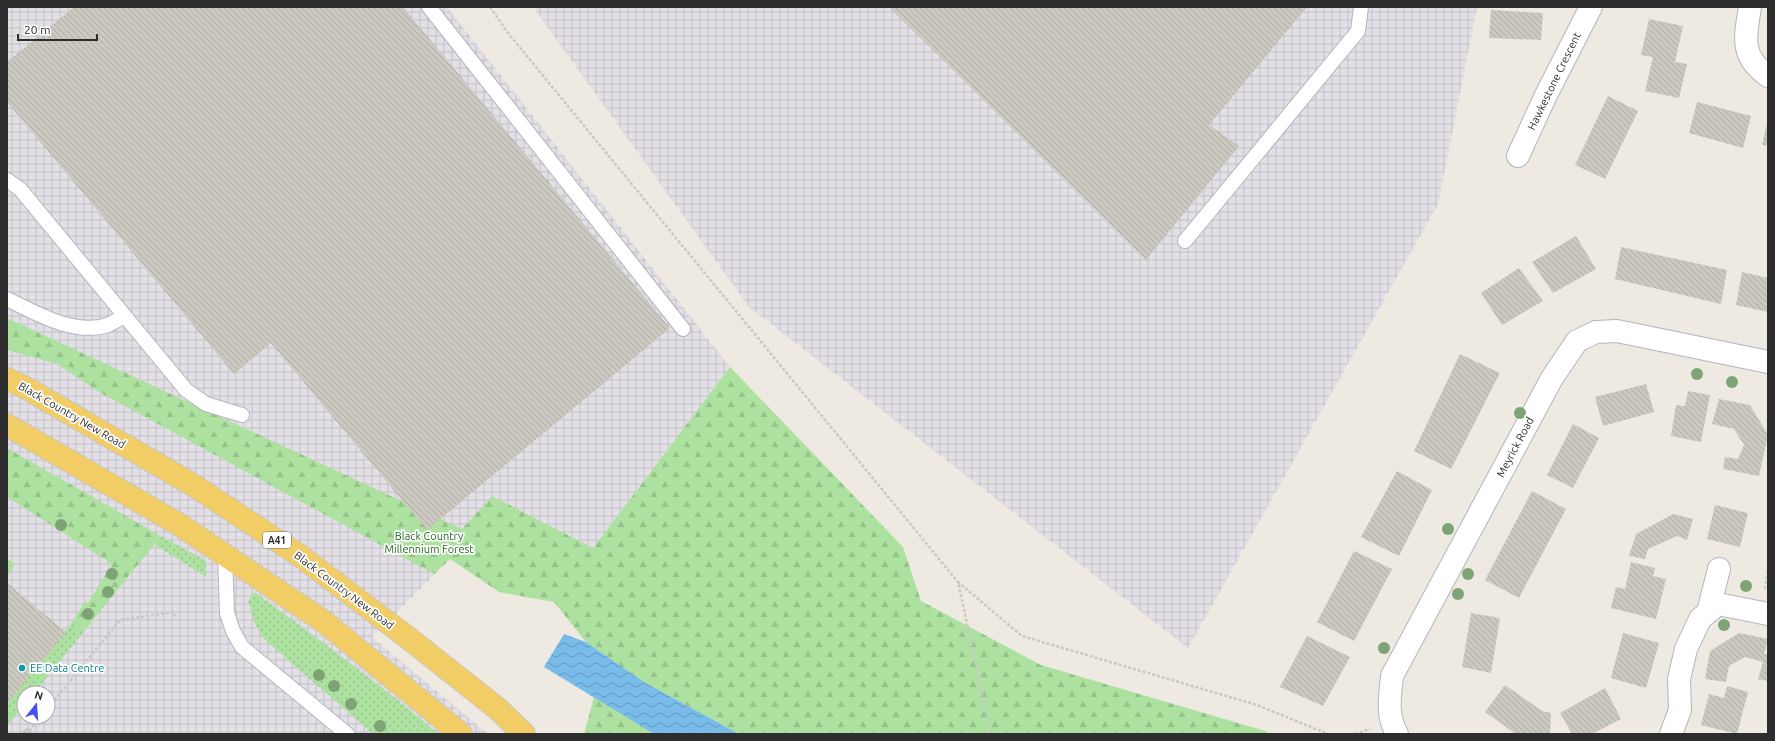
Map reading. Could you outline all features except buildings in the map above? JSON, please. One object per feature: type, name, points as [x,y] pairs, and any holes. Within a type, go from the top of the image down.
[{"type":"highway","name":"Black Country New Road","points":[[7,379],[26,388],[193,484],[299,555],[498,709],[524,734]]},
{"type":"highway","points":[[7,425],[116,487],[225,555],[323,621],[461,734]]},
{"type":"street","name":"Hawkestone Crescent","points":[[1518,156],[1546,95],[1591,7]]},
{"type":"street","points":[[1750,7],[1745,37],[1747,55],[1758,69],[1768,76]]},
{"type":"street","name":"Meyrick Road","points":[[1397,734],[1391,723],[1389,700],[1392,676],[1552,378],[1577,341],[1596,332],[1618,331],[1768,362]]},
{"type":"street","points":[[1708,612],[1719,569]]},
{"type":"street","points":[[1671,734],[1680,710],[1679,679],[1686,649],[1700,619],[1718,604],[1768,614]]},
{"type":"lane","points":[[428,7],[684,329]]},
{"type":"lane","points":[[1185,241],[1358,31],[1361,7]]},
{"type":"lane","points":[[7,180],[20,189],[186,390],[206,404],[242,415]]},
{"type":"lane","points":[[7,299],[40,315],[75,327],[91,328],[108,325],[124,316]]},
{"type":"lane","points":[[225,555],[227,613],[233,631],[242,647],[347,734]]},
{"type":"path","points":[[490,7],[508,33],[958,582],[1022,636],[1257,706],[1328,734]]},
{"type":"path","points":[[958,582],[991,734]]},
{"type":"path","points":[[56,698],[120,620],[174,612],[175,618]]},
{"type":"path","points":[[29,731],[34,725]]},
{"type":"shaded area","points":[[7,7],[447,7],[730,367],[583,561],[450,559],[372,637],[488,734],[7,734]]},
{"type":"shaded area","points":[[533,7],[1477,7],[1438,204],[1188,648],[749,307]]},
{"type":"green space","name":"Black Country Millennium Forest","points":[[7,318],[462,529],[492,496],[593,548],[730,367],[903,547],[921,601],[1041,665],[1265,731],[1270,734],[739,734],[644,682],[586,642],[554,602],[499,592],[450,559],[434,574],[99,392],[57,364],[7,350]]},
{"type":"green space","points":[[7,448],[161,536],[81,635],[71,624],[85,601],[88,603],[112,564],[7,497]]},
{"type":"green space","points":[[161,536],[206,561],[206,577],[155,545]]},
{"type":"green space","points":[[7,559],[15,564],[7,577]]},
{"type":"green space","points":[[254,592],[348,661],[439,734],[373,734],[265,640],[255,624],[250,606],[247,603]]},
{"type":"green space","points":[[71,624],[81,635],[40,685],[22,685]]},
{"type":"green space","points":[[16,693],[16,715],[7,726],[7,704]]},
{"type":"green space","points":[[594,697],[654,734],[584,734]]},
{"type":"water","points":[[564,634],[586,642],[644,682],[739,734],[654,734],[544,667]]},
{"type":"place","name":"EE Data Centre","points":[[22,668]]}]
